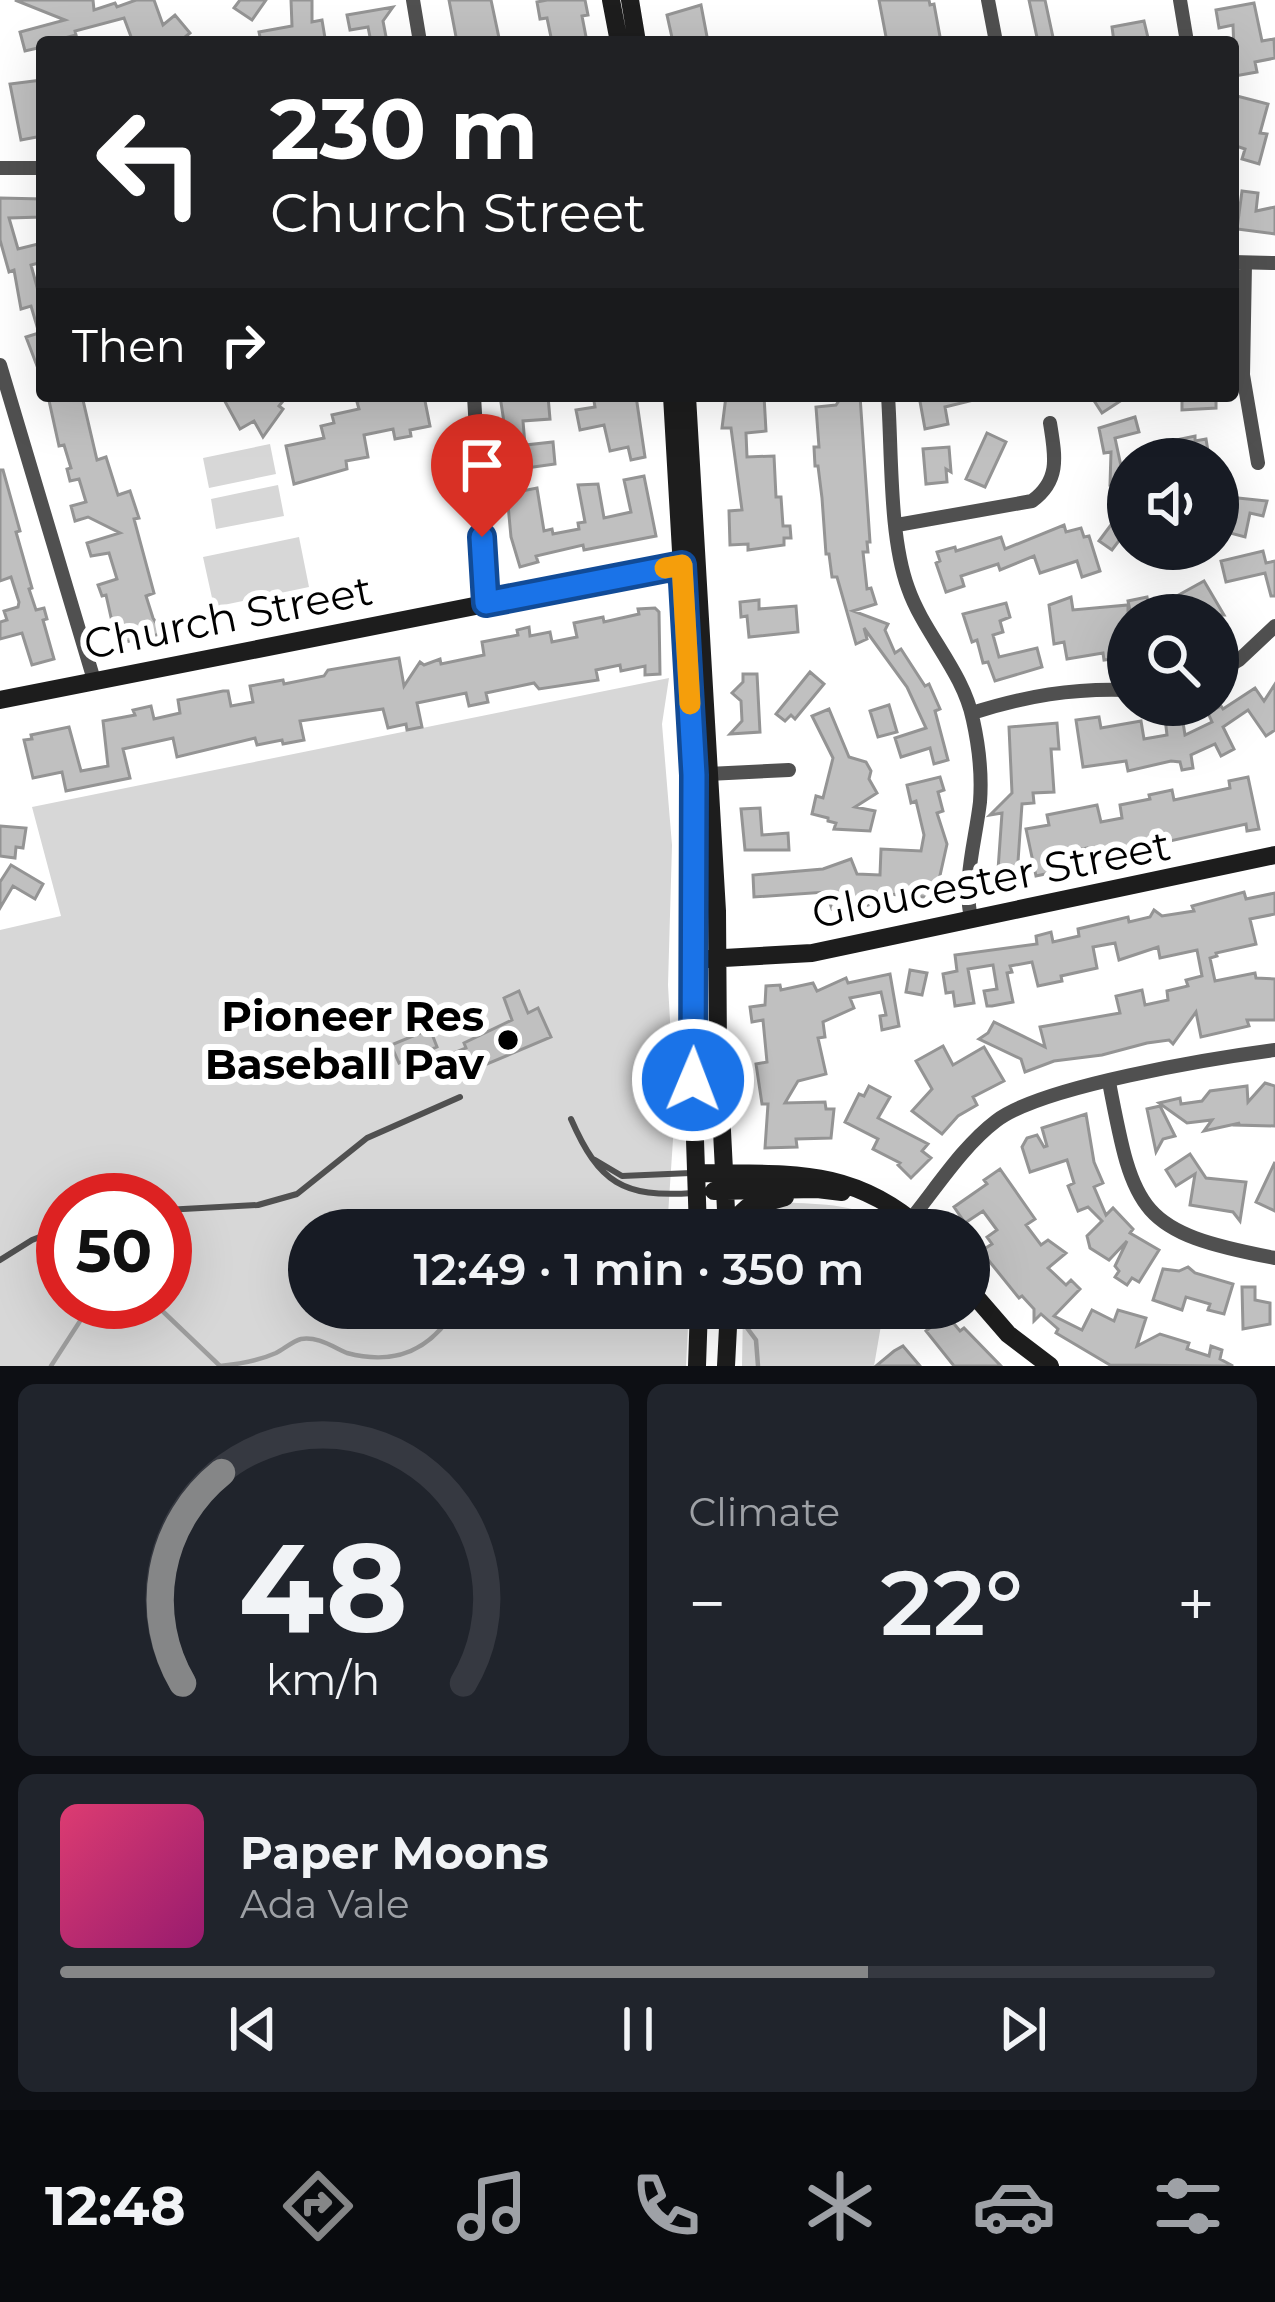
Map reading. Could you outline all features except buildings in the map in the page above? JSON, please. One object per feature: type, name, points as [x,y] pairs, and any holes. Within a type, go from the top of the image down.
[{"type":"street","points":[[413,0],[419,36]]},
{"type":"street","points":[[611,0],[618,36]]},
{"type":"street","points":[[630,0],[636,36]]},
{"type":"street","points":[[988,0],[995,36]]},
{"type":"street","points":[[1180,0],[1186,36]]},
{"type":"street","points":[[0,168],[36,168]]},
{"type":"street","points":[[1258,463],[1243,375],[1239,263],[1275,263]]},
{"type":"street","points":[[0,365],[94,680]]},
{"type":"street","points":[[474,402],[486,603]]},
{"type":"street","points":[[673,402],[690,563]]},
{"type":"street","points":[[687,402],[690,563],[701,775],[718,958],[725,1209]]},
{"type":"street","points":[[888,402],[901,568],[972,713],[980,784],[966,875],[971,920]]},
{"type":"street","points":[[897,525],[1032,500],[1054,477],[1051,423]]},
{"type":"street","name":"Church Street","points":[[0,700],[690,563]]},
{"type":"street","points":[[1239,659],[1275,626]]},
{"type":"street","points":[[972,713],[1042,693],[1107,689]]},
{"type":"street","points":[[701,775],[789,770]]},
{"type":"street","points":[[698,1209],[695,960],[701,775]]},
{"type":"street","name":"Gloucester Street","points":[[695,960],[812,953],[1275,855]]},
{"type":"street","points":[[928,1209],[995,1121],[1032,1102],[1275,1050]]},
{"type":"street","points":[[1109,1082],[1128,1176],[1149,1208],[1189,1239],[1275,1258]]},
{"type":"street","points":[[697,1183],[796,1172],[826,1177],[893,1209]]},
{"type":"street","points":[[746,1209],[785,1197],[876,1198]]},
{"type":"street","points":[[990,1313],[1008,1334],[1050,1366]]},
{"type":"street","points":[[698,1360],[699,1329]]},
{"type":"street","points":[[727,1359],[728,1329]]},
{"type":"lane","points":[[192,1209],[258,1205],[297,1194],[368,1138],[460,1097]]},
{"type":"lane","points":[[571,1119],[584,1149],[622,1188],[655,1194],[697,1183]]},
{"type":"lane","points":[[584,1149],[622,1176],[697,1183]]},
{"type":"lane","points":[[0,1260],[36,1238]]},
{"type":"shaded area","points":[[270,444],[276,474],[209,488],[203,458]]},
{"type":"shaded area","points":[[278,485],[284,516],[216,529],[211,499]]},
{"type":"shaded area","points":[[299,537],[309,587],[214,607],[203,557]]},
{"type":"shaded area","points":[[669,678],[662,724],[672,845],[668,985],[675,1109],[668,1209],[288,1209],[288,1329],[688,1329],[686,1366],[0,1366],[0,930],[61,916],[32,807]]},
{"type":"shaded area","points":[[783,1202],[849,1209],[766,1209]]},
{"type":"shaded area","points":[[743,1329],[880,1329],[874,1366],[742,1366]]},
{"type":"waterway","points":[[51,1366],[75,1329]]},
{"type":"waterway","points":[[181,1329],[220,1366],[262,1358],[307,1338],[365,1357],[396,1356],[423,1344],[440,1329]]},
{"type":"waterway","points":[[748,1329],[756,1340],[758,1366]]},
{"type":"slow traffic","points":[[665,568],[682,565],[690,704]]},
{"type":"place","name":"Pioneer Res Baseball Pav","points":[[508,1040]]},
{"type":"route","points":[[482,537],[486,603],[682,565],[694,775],[693,1080]]}]
